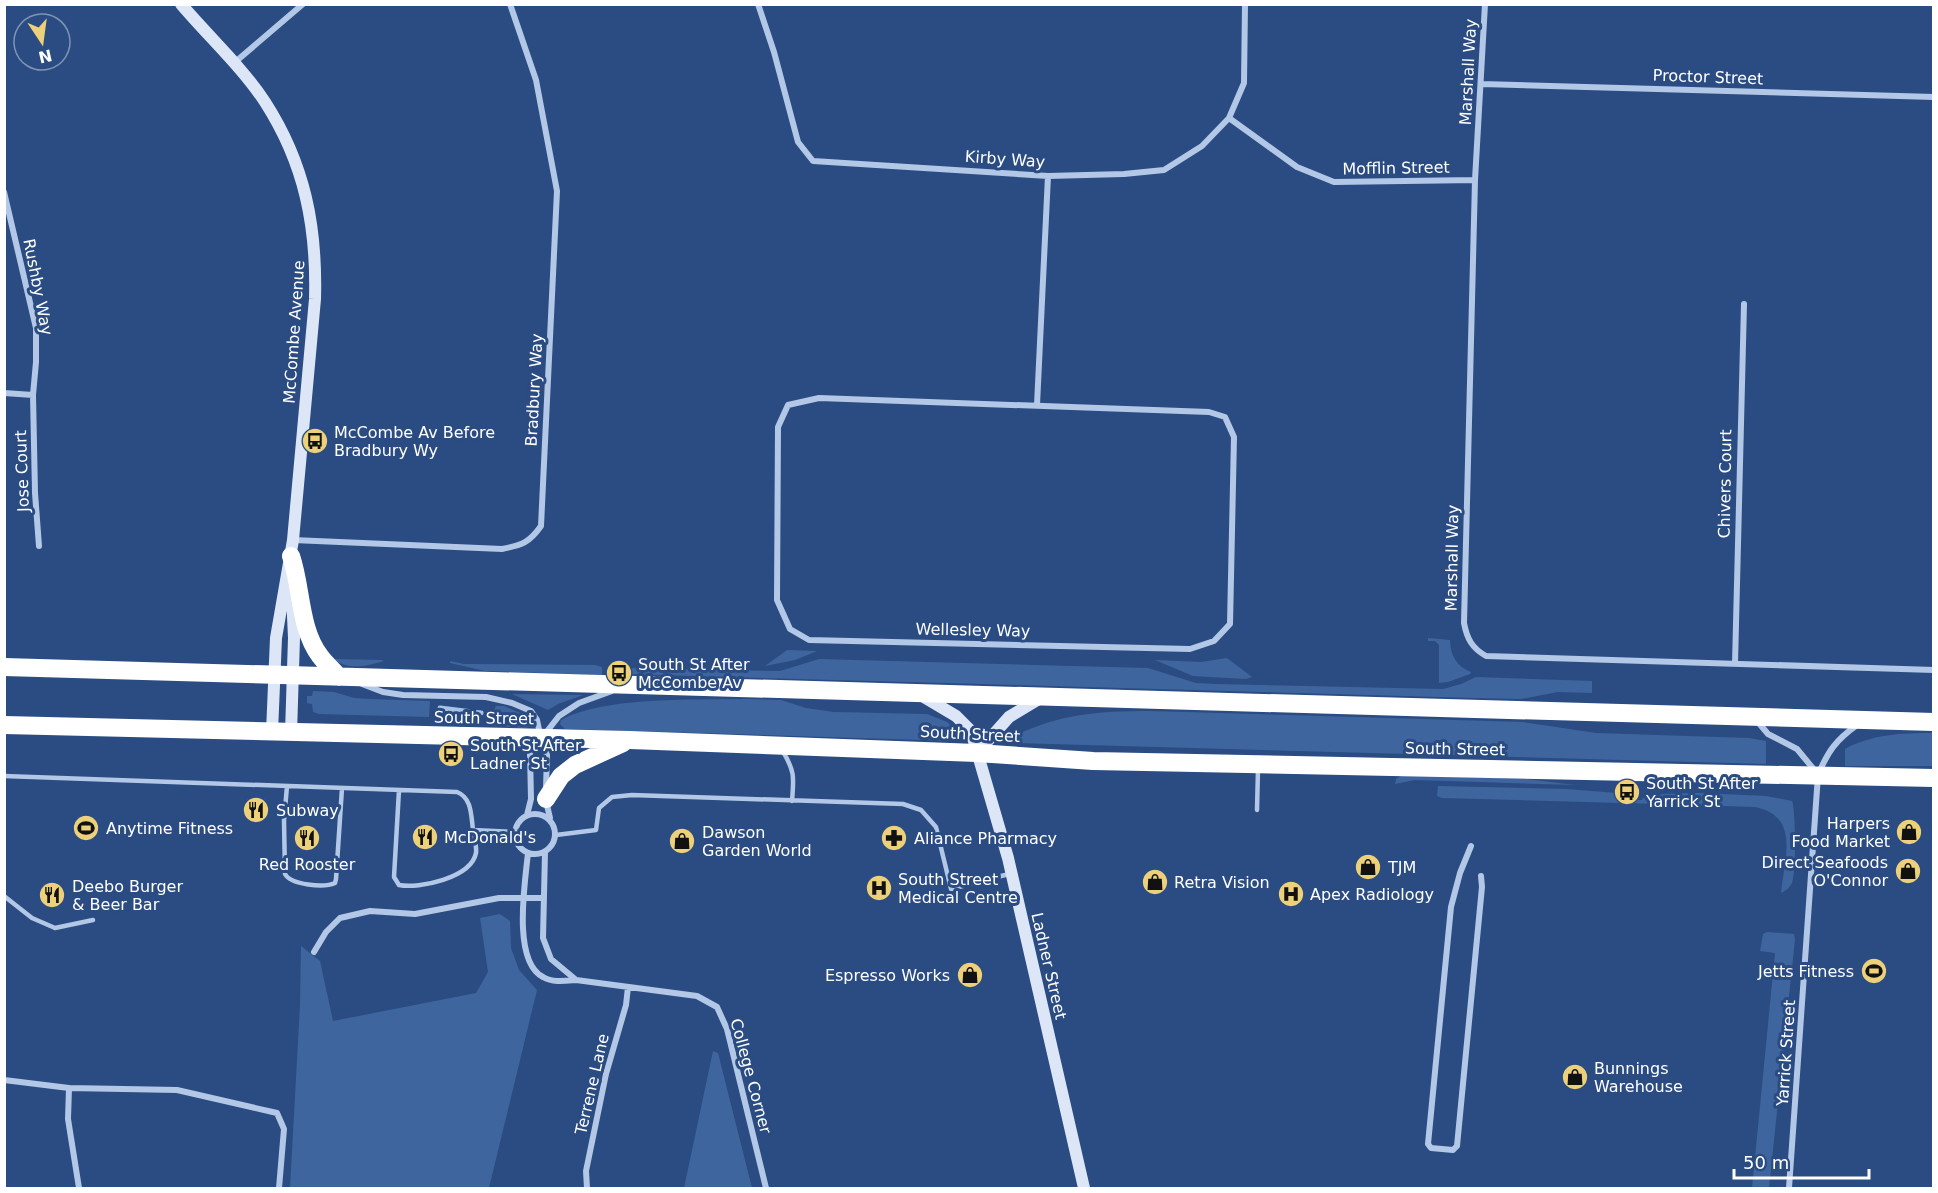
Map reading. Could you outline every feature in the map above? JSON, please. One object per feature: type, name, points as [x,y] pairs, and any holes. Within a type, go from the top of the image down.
[{"type":"highway","points":[[292,548],[305,621],[319,655],[339,677]]},
{"type":"highway","points":[[4,667],[1934,722]]},
{"type":"highway","name":"South Street","points":[[4,725],[630,740],[977,753],[1093,760],[1934,778]]},
{"type":"highway","points":[[546,799],[561,776],[574,765],[630,740]]},
{"type":"street","name":"McCombe Avenue","points":[[182,4],[265,102],[290,151],[306,196],[314,236],[315,299],[292,548],[276,638],[272,732]]},
{"type":"street","points":[[233,63],[303,4]]},
{"type":"street","name":"Bradbury Way","points":[[292,548],[502,549],[523,545],[535,536],[541,526],[556,191],[536,81],[510,4]]},
{"type":"street","name":"Kirby Way","points":[[758,4],[774,52],[798,142],[813,162],[1048,176],[1124,174],[1164,170],[1202,146],[1229,118],[1244,83],[1245,4]]},
{"type":"street","name":"Marshall Way","points":[[1485,4],[1475,180],[1464,623],[1466,636],[1471,645],[1486,656],[1934,670]]},
{"type":"street","name":"Proctor Street","points":[[1482,84],[1934,97]]},
{"type":"street","name":"Mofflin Street","points":[[1229,118],[1297,167],[1334,182],[1475,180]]},
{"type":"street","points":[[1036,405],[1048,176]]},
{"type":"street","name":"Rushby Way","points":[[4,192],[36,328],[33,395]]},
{"type":"street","name":"Chivers Court","points":[[1735,664],[1744,304]]},
{"type":"street","points":[[4,393],[33,395]]},
{"type":"street","name":"Jose Court","points":[[33,395],[35,493],[39,546]]},
{"type":"street","name":"Wellesley Way","points":[[819,398],[1036,405],[1209,412],[1225,417],[1234,437],[1230,624],[1214,641],[1190,649],[809,640],[790,629],[777,600],[778,427],[788,405],[819,398]]},
{"type":"street","name":"McCombe Avenue","points":[[291,733],[294,638],[292,548]]},
{"type":"street","points":[[339,677],[390,693],[486,697],[521,706],[535,715],[541,739],[547,755],[546,799],[556,835],[550,848],[535,854],[528,853],[517,843],[515,832],[517,825],[527,815],[531,799],[530,753],[541,739],[559,716],[579,703],[615,690],[667,686]]},
{"type":"street","name":"Ladner Street","points":[[917,693],[956,716],[971,730],[1011,873],[1084,1188]]},
{"type":"street","points":[[977,753],[1010,717],[1041,697]]},
{"type":"street","points":[[1753,716],[1768,734],[1797,749],[1818,775]]},
{"type":"street","name":"Yarrick Street","points":[[1789,1188],[1818,775],[1833,746],[1841,736],[1863,720]]},
{"type":"street","points":[[527,815],[537,813],[550,818]]},
{"type":"street","points":[[1471,846],[1460,873],[1451,907],[1428,1144],[1431,1148],[1453,1150],[1456,1146],[1482,887],[1481,876]]},
{"type":"street","points":[[544,852],[543,938],[547,951],[556,963],[576,980]]},
{"type":"street","name":"College Corner","points":[[528,853],[524,898],[524,941],[530,965],[546,979],[576,980],[697,996],[717,1007],[727,1029],[766,1188]]},
{"type":"street","points":[[314,952],[326,932],[340,918],[370,911],[415,914],[499,898],[543,898]]},
{"type":"street","name":"Terrene Lane","points":[[587,1188],[586,1171],[606,1074],[626,1005],[628,987]]},
{"type":"street","points":[[4,1080],[69,1088],[177,1090],[277,1113],[284,1129],[279,1188]]},
{"type":"street","points":[[69,1088],[68,1119],[79,1188]]},
{"type":"lane","points":[[780,746],[791,765],[794,776],[792,801]]},
{"type":"lane","points":[[1257,810],[1258,764]]},
{"type":"lane","points":[[4,776],[457,792],[464,795],[468,801],[476,853],[470,867],[455,877],[408,887],[399,885],[394,877],[399,790]]},
{"type":"lane","points":[[287,786],[284,821],[285,874],[290,881],[297,883],[328,886],[335,883],[336,879],[342,788]]},
{"type":"lane","points":[[556,835],[596,830],[599,808],[612,796],[903,804],[921,810],[936,827],[951,889],[1011,873]]},
{"type":"lane","points":[[473,830],[515,832]]},
{"type":"lane","points":[[4,896],[32,918],[54,928],[93,920]]},
{"type":"shaded area","points":[[1428,638],[1450,640],[1455,660],[1471,672],[1470,674],[1439,683],[1439,645],[1435,641],[1428,641]]},
{"type":"shaded area","points":[[787,650],[817,651],[795,660],[765,666]]},
{"type":"shaded area","points":[[1227,658],[1252,677],[1246,679],[1193,676],[1155,660],[1201,662]]},
{"type":"shaded area","points":[[333,659],[384,661],[364,666],[352,666]]},
{"type":"shaded area","points":[[819,659],[1148,668],[1196,683],[1216,684],[1443,689],[1476,677],[1592,681],[1592,693],[1558,692],[1521,699],[624,674],[625,668],[780,671]]},
{"type":"shaded area","points":[[450,661],[464,664],[595,665],[602,667],[602,675],[485,671],[450,663]]},
{"type":"shaded area","points":[[313,691],[334,692],[354,698],[430,701],[429,717],[319,714],[313,712],[312,704],[307,703],[307,696],[312,696]]},
{"type":"shaded area","points":[[512,694],[583,695],[548,710]]},
{"type":"shaded area","points":[[781,700],[806,708],[834,712],[927,714],[947,722],[965,737],[963,740],[955,741],[565,729],[560,724],[561,720],[580,712],[626,703]]},
{"type":"shaded area","points":[[496,706],[504,706],[532,718],[534,723],[526,728],[490,726]]},
{"type":"shaded area","points":[[1149,711],[1523,722],[1596,733],[1749,738],[1766,741],[1766,764],[1013,743],[1010,741],[1010,738],[1028,730],[1061,719],[1095,713]]},
{"type":"shaded area","points":[[1933,733],[1933,766],[1845,766],[1845,749],[1855,744],[1888,735]]},
{"type":"shaded area","points":[[1402,775],[1527,779],[1575,785],[1415,780],[1395,784],[1396,779]]},
{"type":"shaded area","points":[[1438,786],[1566,789],[1617,793],[1621,795],[1621,803],[1442,798],[1437,796]]},
{"type":"shaded area","points":[[1662,794],[1766,796],[1792,801],[1795,829],[1794,867],[1792,883],[1787,889],[1781,893],[1786,854],[1784,829],[1779,820],[1769,812],[1755,807],[1627,803],[1627,800],[1654,798]]},
{"type":"shaded area","points":[[500,914],[510,921],[511,948],[519,970],[537,990],[489,1188],[290,1188],[301,946],[320,961],[333,1021],[476,993],[488,972],[480,918]]},
{"type":"shaded area","points":[[1767,932],[1794,934],[1795,939],[1769,1188],[1752,1188],[1775,953],[1760,951],[1763,934]]},
{"type":"shaded area","points":[[713,1051],[718,1053],[752,1188],[684,1188]]},
{"type":"waterway","points":[[440,708],[481,713]]},
{"type":"place","name":"McCombe Av Before Bradbury Wy","points":[[315,441]]},
{"type":"place","name":"South St After McCombe Av","points":[[619,673]]},
{"type":"place","name":"South St After Ladner St","points":[[451,754]]},
{"type":"place","name":"South St After Yarrick St","points":[[1627,792]]},
{"type":"place","name":"Subway","points":[[256,810]]},
{"type":"place","name":"Anytime Fitness","points":[[86,828]]},
{"type":"place","name":"Harpers Food Market","points":[[1909,832]]},
{"type":"place","name":"McDonald's","points":[[425,837]]},
{"type":"place","name":"Red Rooster","points":[[307,838]]},
{"type":"place","name":"Aliance Pharmacy","points":[[894,838]]},
{"type":"place","name":"Dawson Garden World","points":[[682,841]]},
{"type":"place","name":"TJM","points":[[1368,867]]},
{"type":"place","name":"Direct Seafoods O'Connor","points":[[1908,871]]},
{"type":"place","name":"Retra Vision","points":[[1155,882]]},
{"type":"place","name":"South Street Medical Centre","points":[[879,888]]},
{"type":"place","name":"Apex Radiology","points":[[1291,894]]},
{"type":"place","name":"Deebo Burger & Beer Bar","points":[[52,895]]},
{"type":"place","name":"Jetts Fitness","points":[[1874,971]]},
{"type":"place","name":"Espresso Works","points":[[970,975]]},
{"type":"place","name":"Bunnings Warehouse","points":[[1575,1077]]}]
